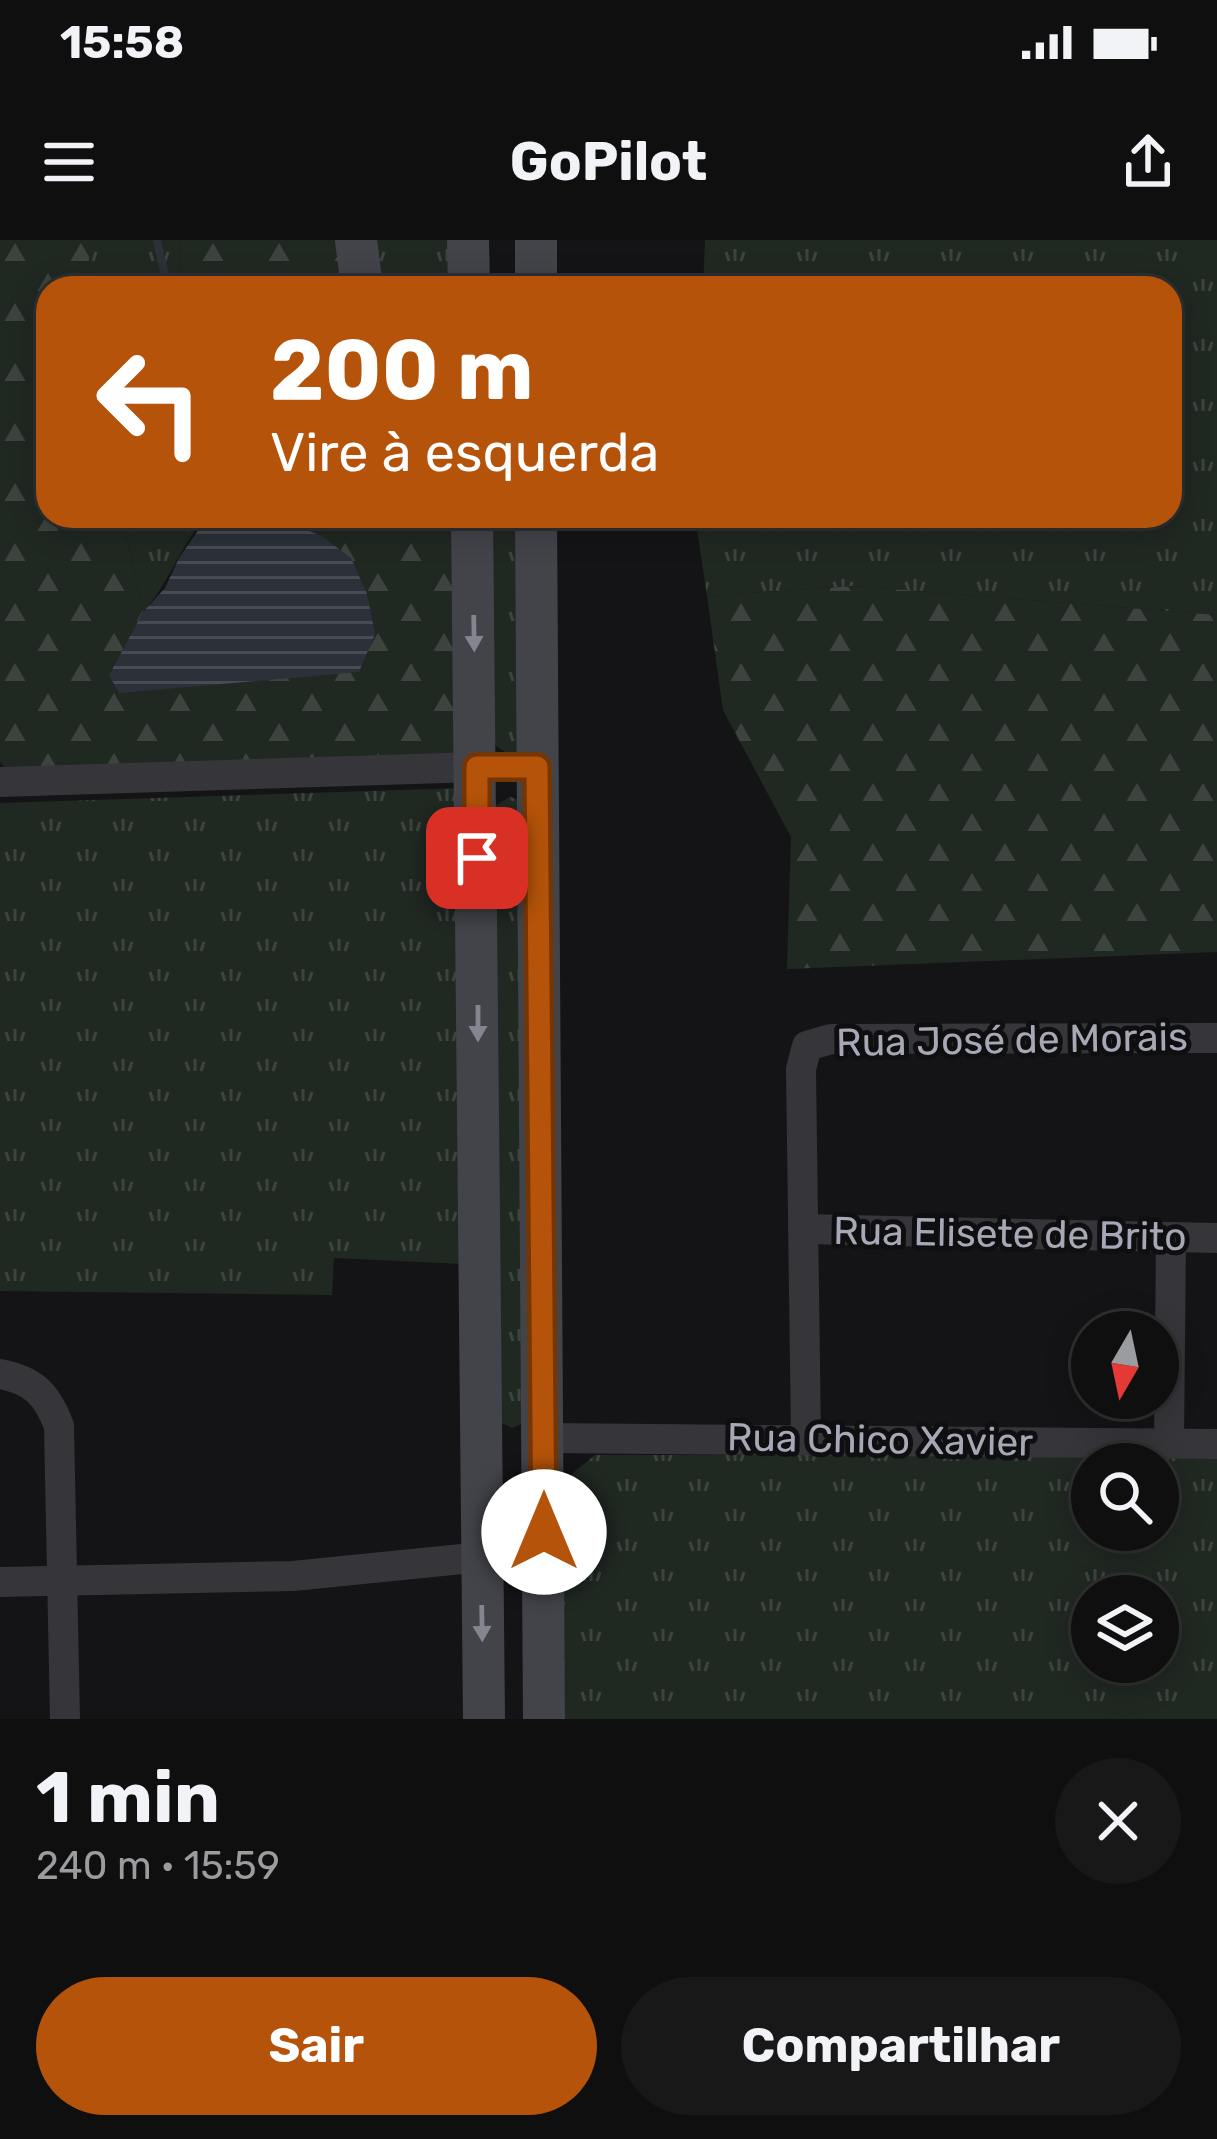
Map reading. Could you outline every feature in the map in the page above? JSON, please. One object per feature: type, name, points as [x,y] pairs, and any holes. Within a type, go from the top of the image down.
[{"type":"main road","points":[[356,240],[360,276]]},
{"type":"main road","points":[[468,240],[469,276]]},
{"type":"main road","points":[[536,240],[536,276]]},
{"type":"main road","points":[[472,528],[484,1719]]},
{"type":"main road","points":[[536,528],[544,1719]]},
{"type":"main road","points":[[477,767],[537,767]]},
{"type":"main road","points":[[481,1445],[543,1438]]},
{"type":"street","points":[[0,782],[477,767]]},
{"type":"street","name":"Rua José de Morais","points":[[803,1229],[801,1069],[807,1046],[831,1039],[1217,1038]]},
{"type":"street","points":[[803,1229],[806,1438]]},
{"type":"street","name":"Rua Elisete de Brito","points":[[803,1229],[1217,1238]]},
{"type":"street","points":[[1169,1443],[1171,1238]]},
{"type":"street","points":[[0,1374],[21,1378],[40,1389],[59,1426],[65,1719]]},
{"type":"street","name":"Rua Chico Xavier","points":[[543,1438],[1108,1443]]},
{"type":"street","name":"Rua Chico Xavier","points":[[1179,1444],[1217,1444]]},
{"type":"street","points":[[0,1582],[293,1576],[482,1557]]},
{"type":"green space","points":[[0,240],[89,240],[89,276],[36,276],[36,528],[125,528],[143,612],[109,675],[320,535],[298,528],[462,528],[461,742],[449,761],[5,767],[0,762]]},
{"type":"green space","points":[[89,240],[179,240],[181,276],[89,276]]},
{"type":"green space","points":[[179,240],[340,240],[344,276],[181,276]]},
{"type":"green space","points":[[371,240],[461,240],[462,276],[377,276]]},
{"type":"green space","points":[[705,240],[1217,240],[1217,615],[854,586],[707,596],[697,528],[1182,528],[1182,276],[704,276]]},
{"type":"green space","points":[[125,528],[198,528],[161,588],[143,612]]},
{"type":"green space","points":[[490,528],[525,528],[521,750],[508,754],[493,739]]},
{"type":"green space","points":[[854,586],[1217,615],[1217,952],[787,969],[791,837],[723,710],[707,596]]},
{"type":"green space","points":[[463,788],[464,1264],[334,1258],[332,1295],[0,1291],[0,803]]},
{"type":"green space","points":[[510,797],[517,799],[526,1422],[512,1428],[500,1422],[495,806]]},
{"type":"green space","points":[[595,1455],[1071,1455],[1071,1551],[1179,1551],[1179,1455],[1217,1455],[1217,1719],[565,1719],[560,1500],[568,1477]]},
{"type":"shaded area","points":[[200,528],[301,528],[320,535],[351,558],[367,594],[375,634],[359,672],[119,693],[109,675]]},
{"type":"waterway","points":[[157,240],[165,276]]},
{"type":"route","points":[[477,858],[477,767],[537,767],[544,1532]]}]
